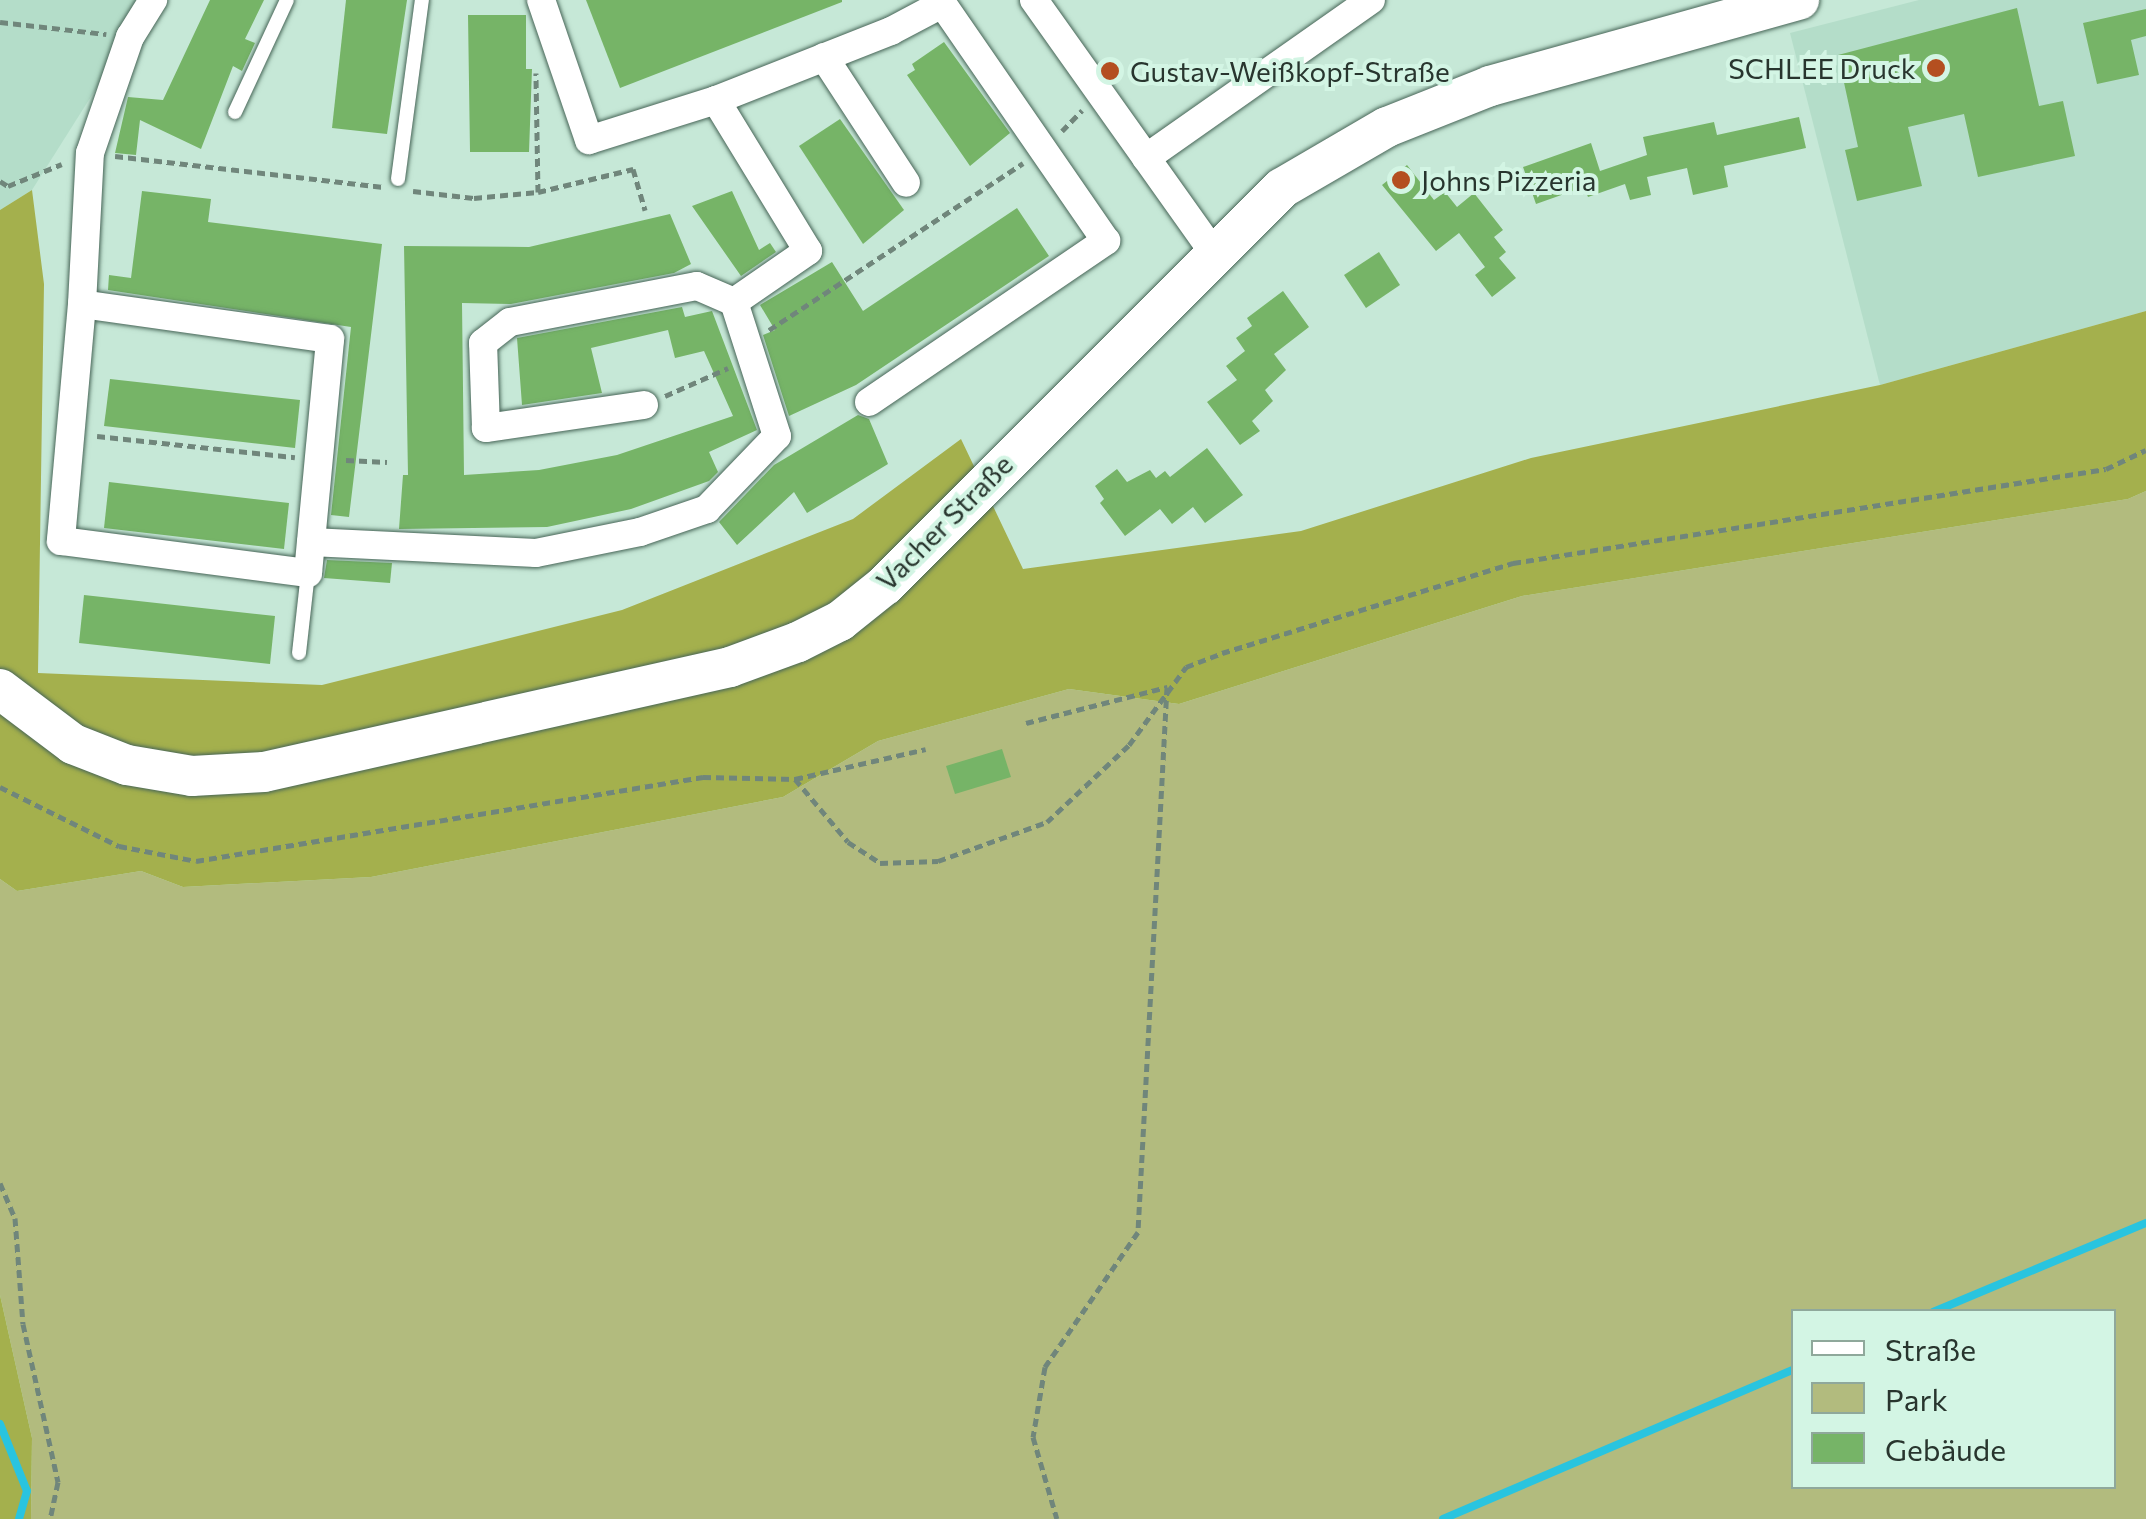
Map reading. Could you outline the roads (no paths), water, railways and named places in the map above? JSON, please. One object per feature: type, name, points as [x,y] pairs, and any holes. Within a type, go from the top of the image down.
[{"type":"street","points":[[82,304],[330,339],[308,573],[61,541],[82,304],[90,153],[130,37],[153,0]]},
{"type":"street","points":[[541,0],[556,58],[589,140],[716,100],[824,57],[941,2],[1106,241],[869,402]]},
{"type":"street","points":[[1034,0],[1213,252]]},
{"type":"street","points":[[1146,158],[1371,0]]},
{"type":"street","name":"Vacher Straße","points":[[0,689],[73,744],[127,765],[192,776],[264,772],[747,661],[840,621],[885,585],[1213,252],[1282,188],[1388,128],[1490,86],[1799,0]]},
{"type":"street","points":[[824,57],[906,184]]},
{"type":"street","points":[[716,100],[808,251],[734,302]]},
{"type":"street","points":[[644,405],[486,428],[483,343],[510,322],[697,286],[734,302]]},
{"type":"street","points":[[311,542],[536,553],[640,532],[707,509],[777,436],[734,302]]},
{"type":"lane","points":[[235,112],[287,0]]},
{"type":"lane","points":[[398,178],[422,0]]},
{"type":"lane","points":[[299,654],[308,573]]},
{"type":"waterway","points":[[1940,1309],[2146,1223]]},
{"type":"waterway","points":[[1443,1519],[1791,1370]]},
{"type":"waterway","points":[[0,1424],[27,1491],[19,1519]]},
{"type":"place","name":"SCHLEE Druck","points":[[1936,68]]},
{"type":"place","name":"Gustav-Weißkopf-Straße","points":[[1110,71]]},
{"type":"place","name":"Johns Pizzeria","points":[[1401,180]]}]
